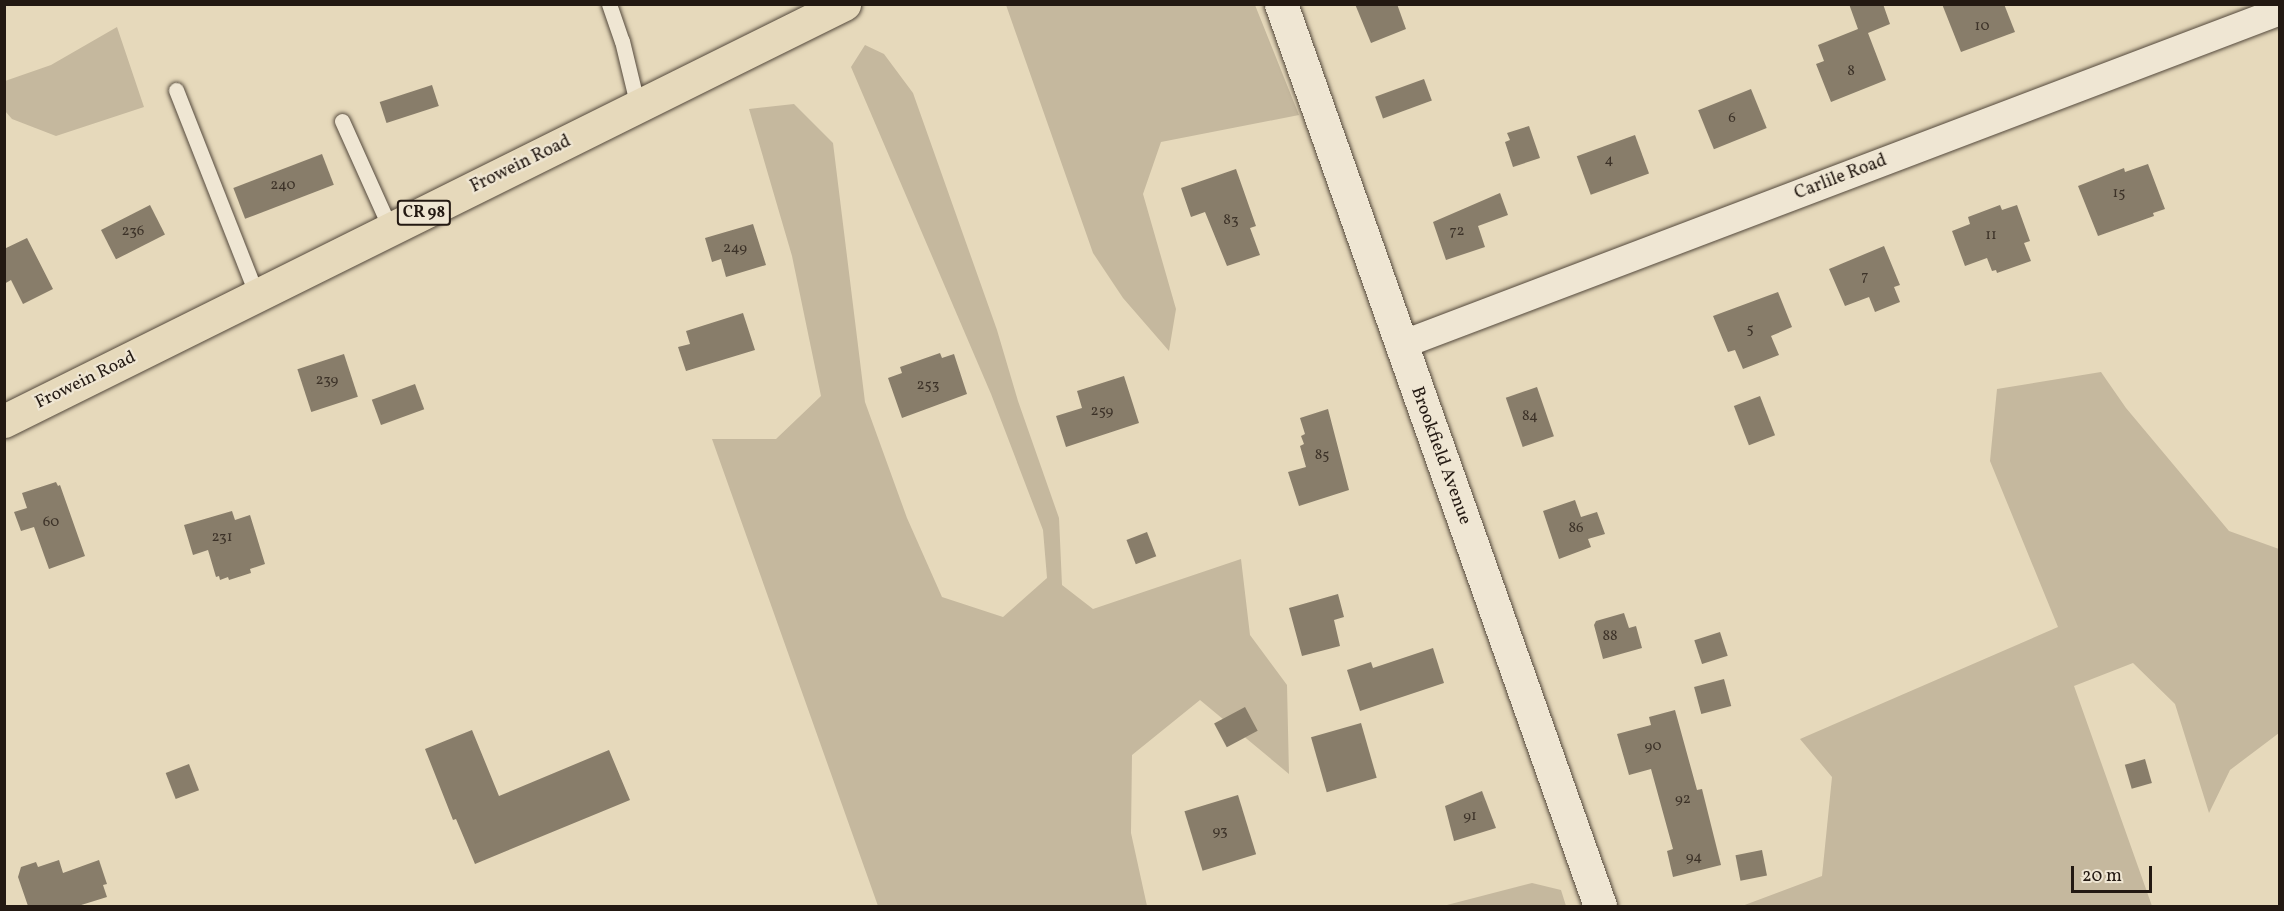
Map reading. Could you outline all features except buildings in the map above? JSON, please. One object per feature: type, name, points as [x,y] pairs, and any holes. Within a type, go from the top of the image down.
[{"type":"main road","name":"Frowein Road","points":[[4,421],[844,4]]},
{"type":"main road","name":"Brookfield Avenue","points":[[1281,4],[1600,906]]},
{"type":"street","name":"Carlile Road","points":[[1401,345],[2264,18],[2280,9]]},
{"type":"lane","points":[[609,4],[622,41],[638,107]]},
{"type":"lane","points":[[176,90],[257,296]]},
{"type":"lane","points":[[342,121],[391,230]]},
{"type":"shaded area","points":[[1006,5],[1255,5],[1299,115],[1161,142],[1143,194],[1176,309],[1169,351],[1123,298],[1093,253]]},
{"type":"shaded area","points":[[117,27],[144,107],[56,136],[12,119],[5,111],[5,81],[51,65]]},
{"type":"shaded area","points":[[865,45],[884,54],[913,93],[997,330],[1018,401],[1059,518],[1062,585],[1093,609],[1241,559],[1250,635],[1287,685],[1289,774],[1200,700],[1132,755],[1131,833],[1147,906],[878,906],[712,439],[776,439],[821,396],[792,256],[749,109],[794,104],[833,143],[865,402],[907,518],[942,597],[1003,617],[1047,578],[1043,530],[991,394],[851,67]]},
{"type":"shaded area","points":[[2101,372],[2126,408],[2229,531],[2279,549],[2279,733],[2230,770],[2209,813],[2175,704],[2133,663],[2074,686],[2152,906],[1742,906],[1822,876],[1832,777],[1800,739],[2058,627],[1990,461],[1997,389]]},
{"type":"shaded area","points":[[1532,883],[1561,890],[1566,906],[1443,906]]}]
